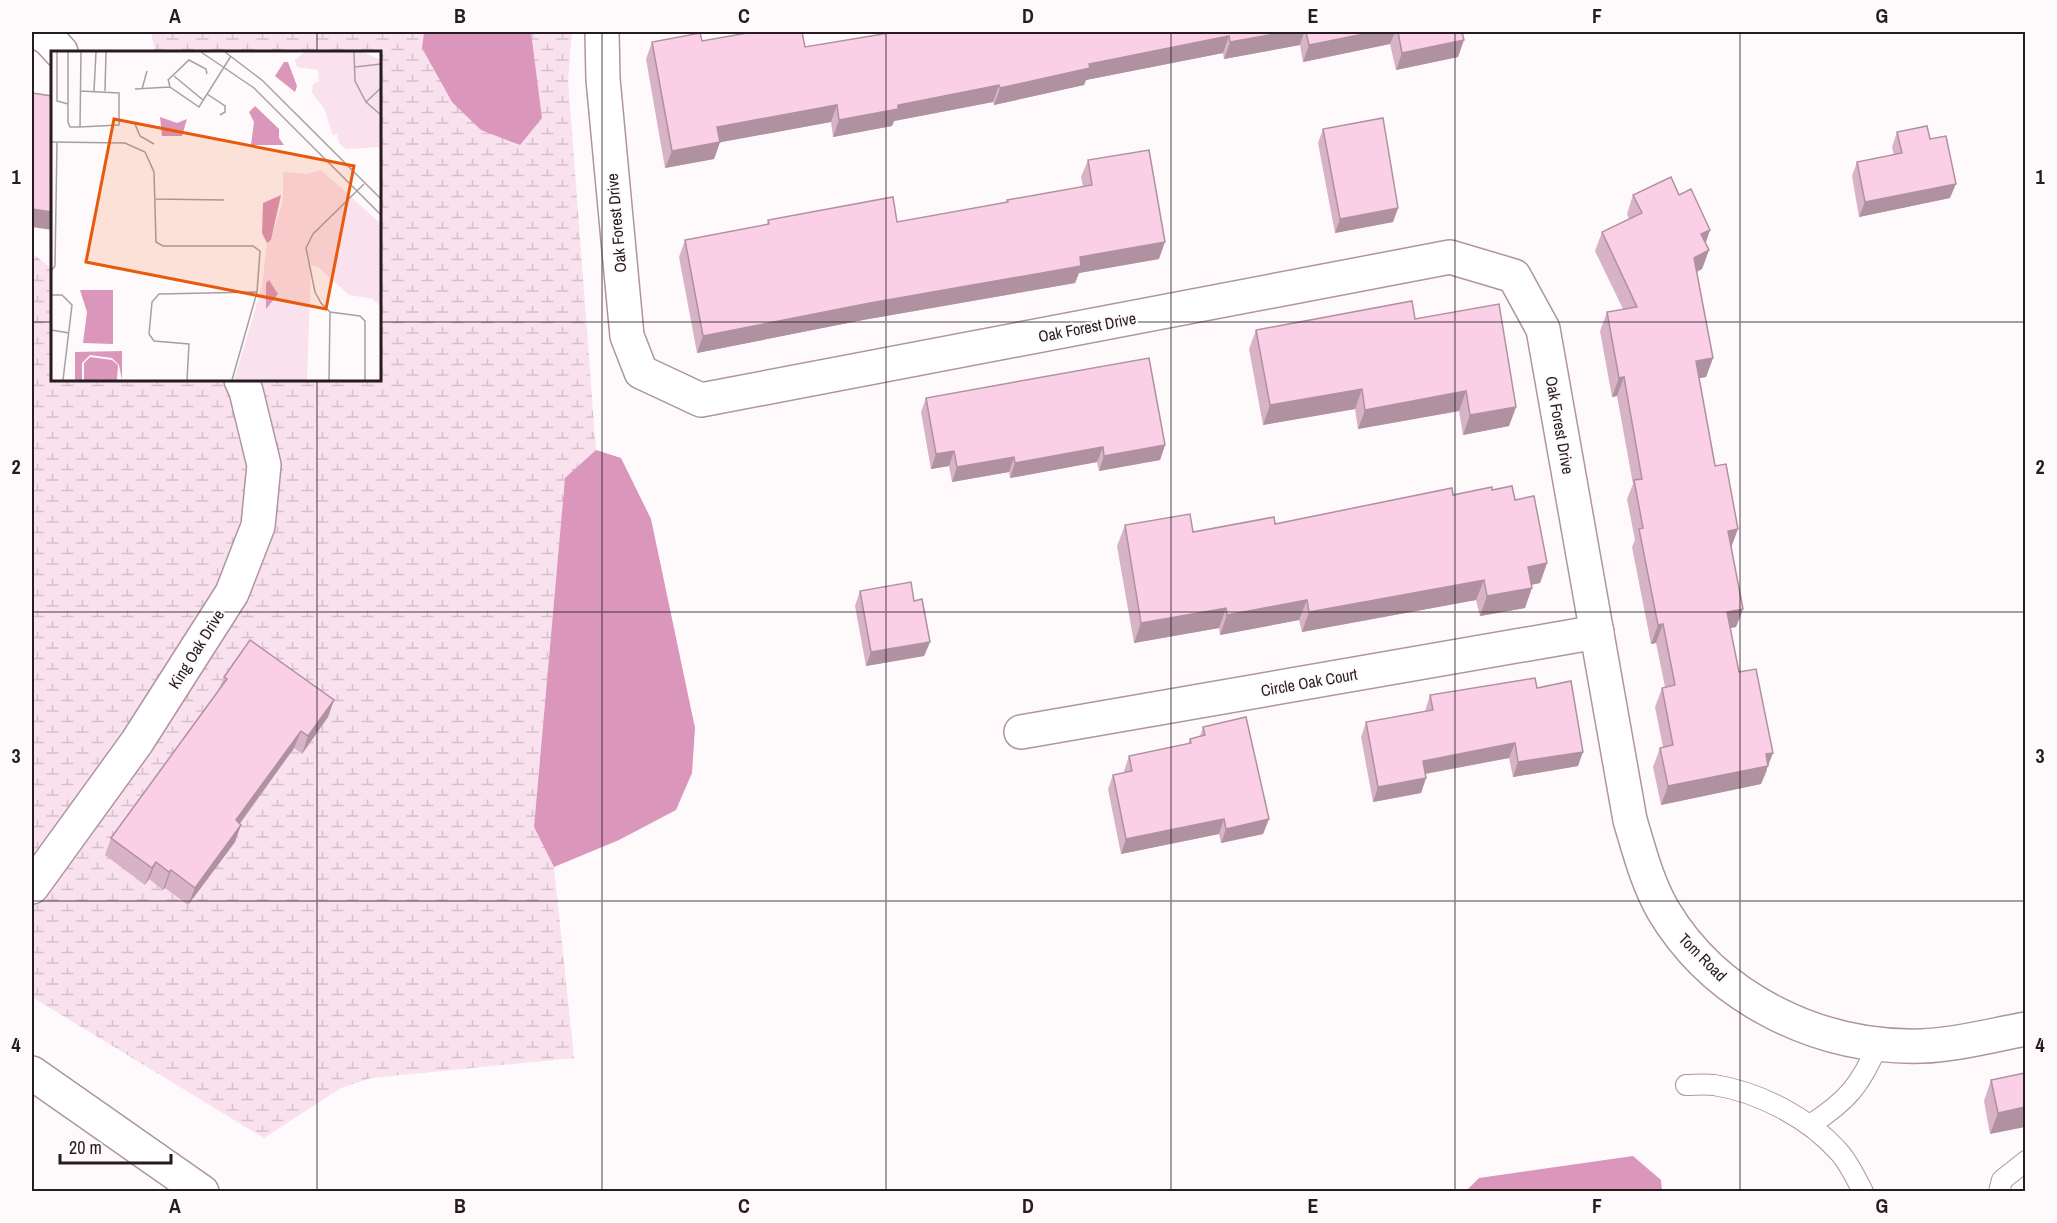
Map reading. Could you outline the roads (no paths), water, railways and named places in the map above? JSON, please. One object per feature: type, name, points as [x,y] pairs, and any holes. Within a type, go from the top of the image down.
[{"type":"street","points":[[38,32],[49,39],[60,51]]},
{"type":"street","name":"Oak Forest Drive","points":[[602,32],[603,79],[627,336],[641,372],[701,400],[1450,258],[1514,276],[1543,329],[1597,632]]},
{"type":"street","name":"King Oak Drive","points":[[32,887],[137,742],[232,593],[258,526],[264,465],[241,381]]},
{"type":"street","name":"Circle Oak Court","points":[[1021,732],[1597,632]]},
{"type":"street","name":"Tom Road","points":[[1597,632],[1630,820],[1652,888],[1676,930],[1709,968],[1749,999],[1803,1026],[1835,1037],[1901,1046],[1936,1045],[2025,1029]]},
{"type":"street","points":[[32,1073],[202,1191]]},
{"type":"lane","points":[[1810,1125],[1833,1110],[1854,1090],[1868,1068],[1878,1044]]},
{"type":"lane","points":[[1686,1085],[1714,1085],[1781,1106],[1810,1125],[1839,1152],[1863,1191]]},
{"type":"lane","points":[[1999,1191],[2002,1180],[2025,1161]]}]
